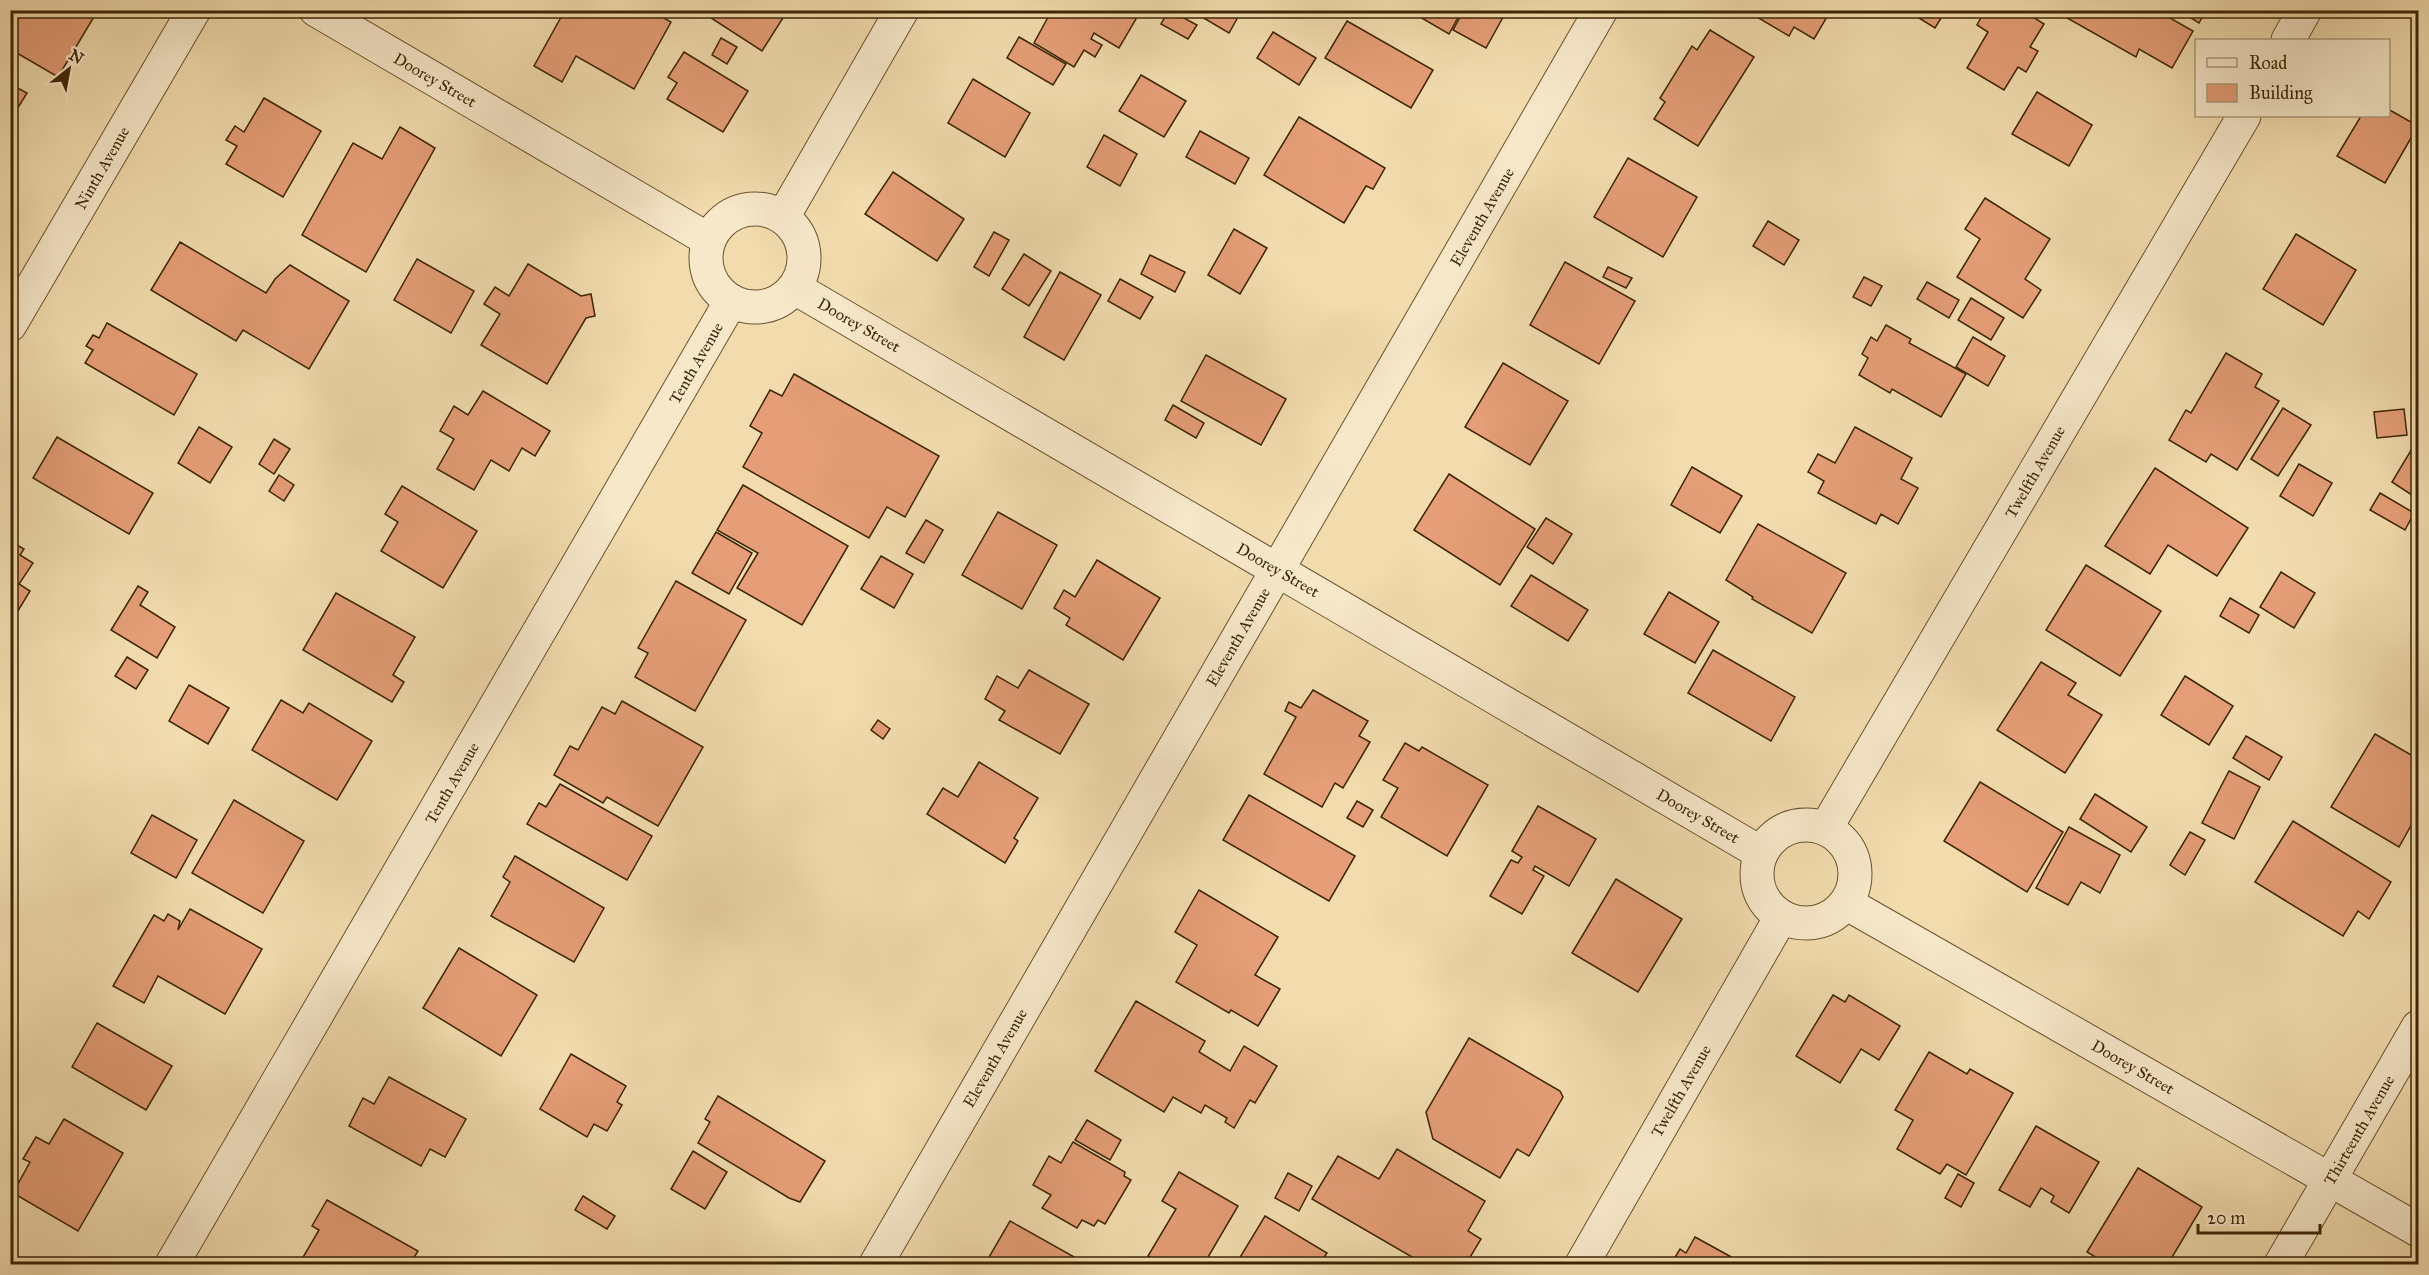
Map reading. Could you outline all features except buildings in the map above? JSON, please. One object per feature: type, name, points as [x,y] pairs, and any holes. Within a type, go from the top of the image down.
[{"type":"street","name":"Ninth Avenue","points":[[10,325],[194,10]]},
{"type":"street","name":"Doorey Street","points":[[316,10],[709,240]]},
{"type":"street","points":[[783,217],[902,10]]},
{"type":"street","name":"Eleventh Avenue","points":[[876,1264],[1601,10]]},
{"type":"street","points":[[2289,39],[2305,10]]},
{"type":"street","name":"Twelfth Avenue","points":[[1826,828],[2243,117]]},
{"type":"street","points":[[762,210],[783,217],[795,228],[802,242],[805,258],[802,274],[795,288],[785,298],[772,305],[745,306],[720,293],[711,281],[705,254],[709,240],[716,227],[727,217],[741,211],[762,210]]},
{"type":"street","name":"Doorey Street","points":[[795,288],[1761,853]]},
{"type":"street","name":"Tenth Avenue","points":[[172,1264],[732,301]]},
{"type":"street","points":[[1796,825],[1826,828],[1839,836],[1848,847],[1854,861],[1856,876],[1854,890],[1836,914],[1823,921],[1795,922],[1770,908],[1762,896],[1757,882],[1757,867],[1761,853],[1769,841],[1782,831],[1796,825]]},
{"type":"street","name":"Doorey Street","points":[[1846,903],[2418,1230]]},
{"type":"street","name":"Twelfth Avenue","points":[[1581,1264],[1781,916]]},
{"type":"street","name":"Thirteenth Avenue","points":[[2281,1264],[2418,1027]]}]
